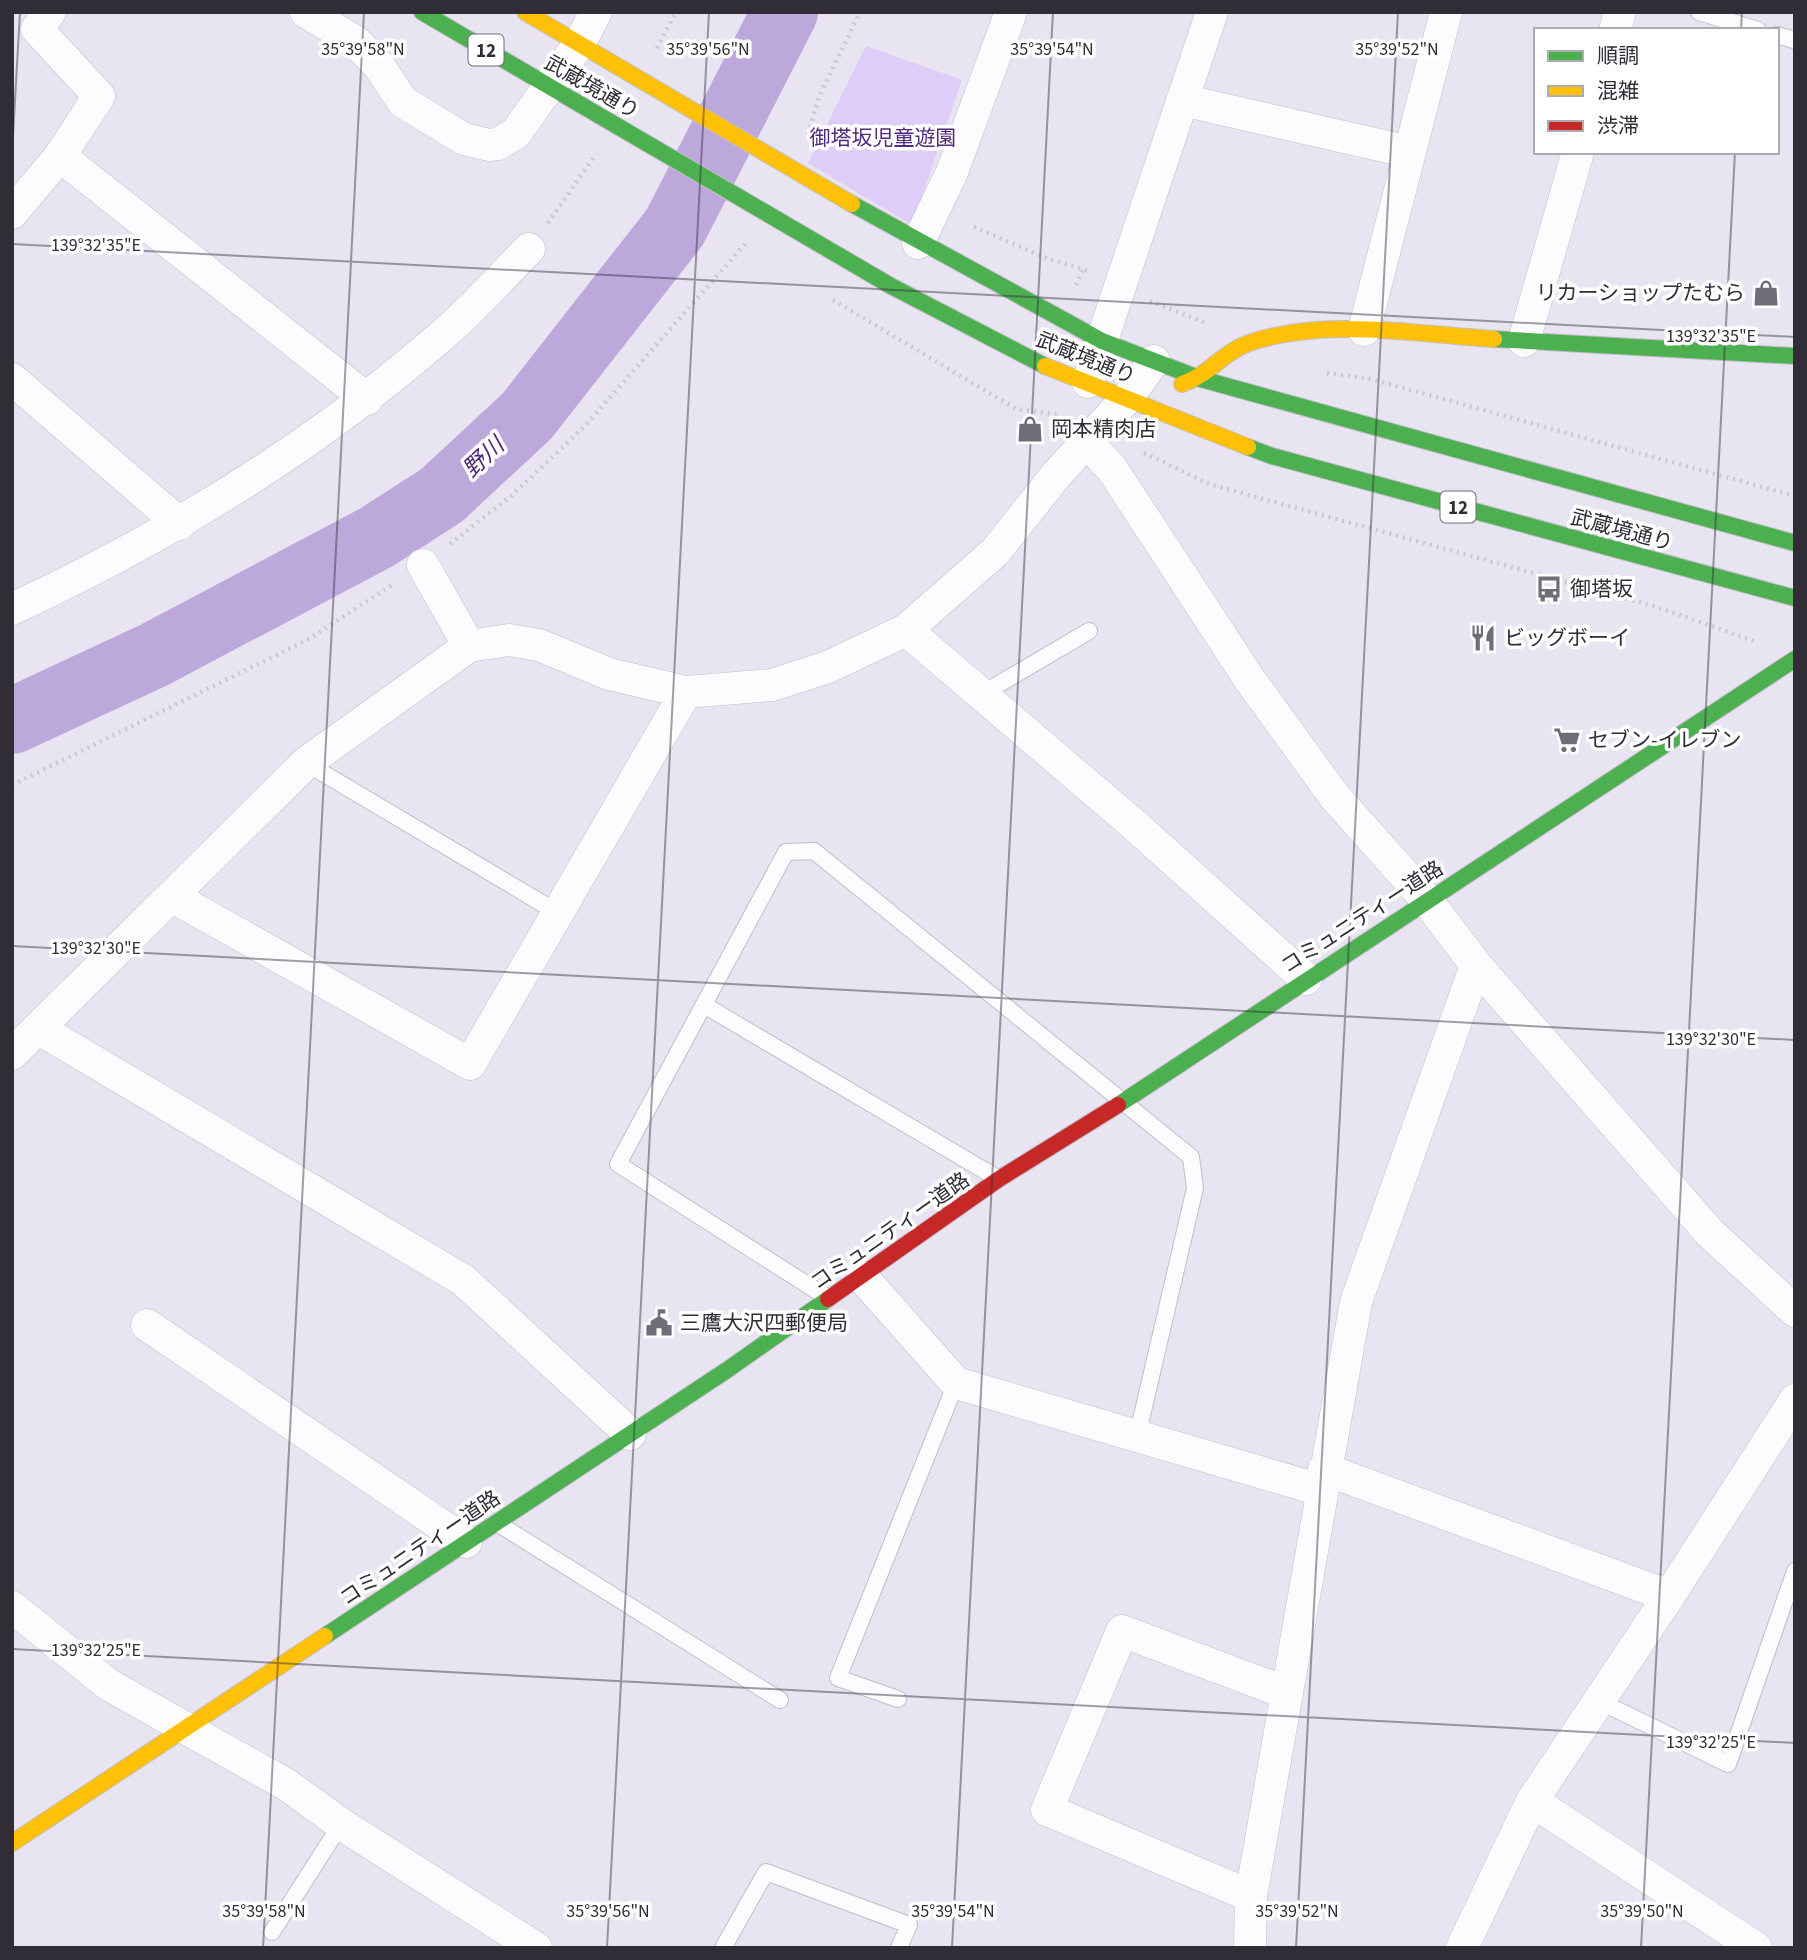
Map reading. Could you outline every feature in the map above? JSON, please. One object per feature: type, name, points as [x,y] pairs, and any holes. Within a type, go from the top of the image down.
[{"type":"main road","name":"武蔵境通り","points":[[422,12],[985,338],[1088,382],[1150,384],[1201,379],[1795,543]]},
{"type":"main road","name":"武蔵境通り","points":[[525,12],[918,243],[1102,341],[1150,384],[1272,456],[1795,598]]},
{"type":"main road","name":"12","points":[[1150,384],[1201,379],[1235,348],[1256,341],[1323,329],[1795,356]]},
{"type":"main road","name":"コミュニティー道路","points":[[12,1843],[831,1300],[999,1179],[1124,1101],[1795,659]]},
{"type":"street","points":[[12,213],[60,156],[99,96],[37,29],[50,12]]},
{"type":"street","points":[[306,12],[356,42],[379,66],[404,102],[464,139],[481,144],[498,144],[516,133],[579,44],[596,12]]},
{"type":"street","points":[[918,243],[952,172],[1011,12]]},
{"type":"street","points":[[1088,382],[1212,12]]},
{"type":"street","points":[[1364,330],[1446,12]]},
{"type":"street","points":[[1182,100],[1410,152]]},
{"type":"street","points":[[1524,341],[1577,154]]},
{"type":"street","points":[[60,156],[367,399]]},
{"type":"street","points":[[12,609],[87,575],[180,524],[273,466],[367,399],[449,330],[529,249]]},
{"type":"street","points":[[12,379],[180,524]]},
{"type":"street","points":[[12,1054],[306,763],[469,646],[509,640],[539,645],[609,674],[686,692],[772,685],[828,667],[906,630],[995,552],[1077,429],[1150,384]]},
{"type":"street","points":[[1077,429],[1112,469],[1250,680],[1335,797],[1426,900],[1476,965],[1710,1233],[1795,1311]]},
{"type":"street","points":[[423,565],[469,646]]},
{"type":"street","points":[[906,630],[1131,822],[1306,979]]},
{"type":"street","points":[[173,897],[470,1064],[560,914],[686,692]]},
{"type":"street","points":[[1250,1948],[1251,1896],[1322,1480],[1356,1301],[1476,965]]},
{"type":"street","points":[[39,1029],[463,1280],[630,1434]]},
{"type":"street","points":[[863,1278],[956,1383],[1136,1437],[1322,1480],[1670,1596]]},
{"type":"street","points":[[147,1325],[466,1542]]},
{"type":"street","points":[[1462,1948],[1532,1801],[1670,1596],[1795,1400]]},
{"type":"street","points":[[12,1607],[109,1685],[287,1786],[341,1824],[536,1948]]},
{"type":"street","points":[[1251,1896],[1048,1810],[1122,1631],[1287,1693]]},
{"type":"street","points":[[1532,1801],[1756,1948]]},
{"type":"lane","points":[[1699,12],[1751,28]]},
{"type":"lane","points":[[982,694],[1089,631]]},
{"type":"lane","points":[[306,763],[560,914]]},
{"type":"lane","points":[[831,1300],[618,1164],[786,852],[814,851],[1191,1157],[1195,1188],[1136,1437]]},
{"type":"lane","points":[[704,1005],[999,1179]]},
{"type":"lane","points":[[898,1699],[838,1678],[956,1383]]},
{"type":"lane","points":[[496,1523],[780,1700]]},
{"type":"lane","points":[[1599,1701],[1728,1764],[1795,1572]]},
{"type":"lane","points":[[272,1932],[341,1824]]},
{"type":"lane","points":[[723,1948],[766,1872],[909,1925],[900,1948]]},
{"type":"path","points":[[655,51],[676,12]]},
{"type":"path","points":[[807,138],[819,97],[860,12]]},
{"type":"path","points":[[529,249],[597,152]]},
{"type":"path","points":[[1137,296],[1210,325]]},
{"type":"path","points":[[1318,372],[1371,379],[1795,496]]},
{"type":"path","points":[[1016,409],[1077,429]]},
{"type":"path","points":[[1132,447],[1209,484],[1657,607],[1757,642]]},
{"type":"green space","name":"御塔坂児童遊園","points":[[866,46],[962,80],[912,225],[808,163]]},
{"type":"waterway","name":"野川","points":[[12,721],[154,655],[377,537],[442,495],[527,416],[675,227],[785,12]]},
{"type":"traffic: fast","points":[[422,12],[891,286],[1045,366]]},
{"type":"traffic: fast","points":[[852,204],[1102,341],[1201,379],[1795,543]]},
{"type":"traffic: fast","points":[[1494,339],[1795,356]]},
{"type":"traffic: fast","points":[[1248,447],[1272,456],[1795,598]]},
{"type":"traffic: fast","points":[[1118,1105],[1795,659]]},
{"type":"traffic: fast","points":[[325,1636],[727,1370],[828,1299]]},
{"type":"traffic: slow","points":[[525,12],[852,204]]},
{"type":"traffic: slow","points":[[1182,384],[1240,347],[1278,335],[1370,329],[1494,339]]},
{"type":"traffic: slow","points":[[1045,366],[1248,447]]},
{"type":"traffic: slow","points":[[12,1843],[325,1636]]},
{"type":"traffic: jam","points":[[828,1299],[999,1179],[1118,1105]]},
{"type":"place","name":"リカーショップたむら","points":[[1766,293]]},
{"type":"place","name":"岡本精肉店","points":[[1030,429]]},
{"type":"place","name":"御塔坂","points":[[1549,589]]},
{"type":"place","name":"ビッグボーイ","points":[[1483,638]]},
{"type":"place","name":"セブン-イレブン","points":[[1567,740]]},
{"type":"place","name":"三鷹大沢四郵便局","points":[[659,1323]]}]
